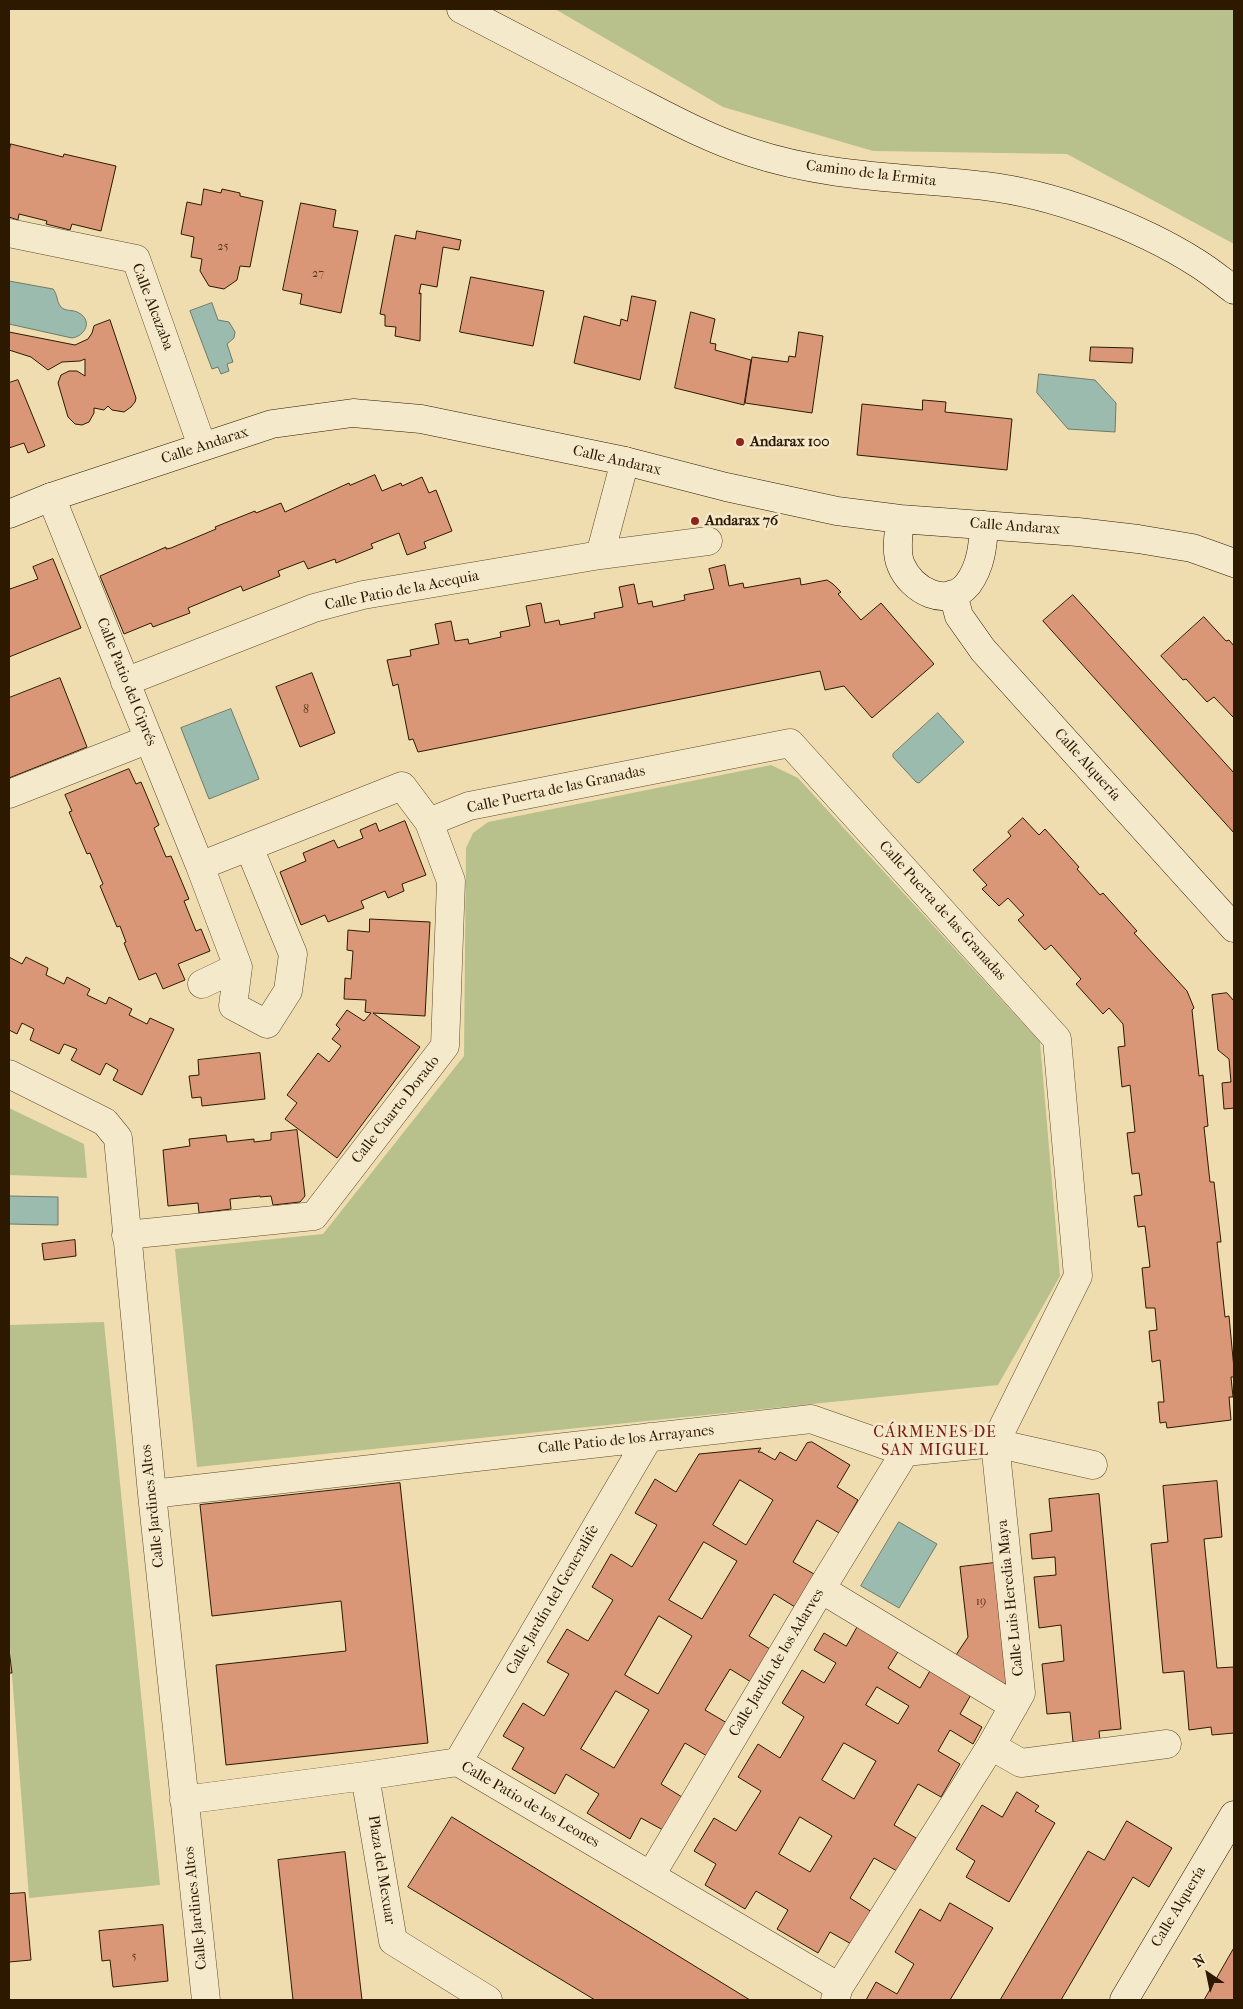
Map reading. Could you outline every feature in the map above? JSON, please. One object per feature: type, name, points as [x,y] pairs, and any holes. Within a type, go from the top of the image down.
[{"type":"street","name":"Camino de la Ermita","points":[[461,9],[690,129],[749,152],[805,168],[863,176],[987,186],[1040,197],[1096,214],[1147,236],[1196,262],[1234,290]]},
{"type":"street","name":"Calle Alcazaba","points":[[9,233],[136,259],[202,446]]},
{"type":"street","name":"Calle Andarax","points":[[9,514],[51,497],[272,424],[353,413],[421,419],[625,461],[726,488],[837,511],[900,519],[1078,532],[1138,539],[1192,548],[1234,563]]},
{"type":"street","points":[[600,555],[625,461]]},
{"type":"street","name":"Calle Patio del Ciprés","points":[[51,497],[200,866],[238,967],[233,1006],[267,1024],[288,991],[293,954],[249,847]]},
{"type":"street","points":[[900,519],[900,564],[914,585],[932,596],[953,594],[967,585],[982,553],[984,525]]},
{"type":"street","name":"Calle Patio de la Acequia","points":[[125,682],[314,608],[363,595],[600,555],[708,541]]},
{"type":"street","name":"Calle Alquería","points":[[953,594],[959,616],[983,650],[1234,928]]},
{"type":"street","points":[[9,794],[149,739]]},
{"type":"street","name":"Calle Puerta de las Granadas","points":[[429,822],[469,806],[790,743],[1057,1039],[1078,1276],[995,1443]]},
{"type":"street","name":"Calle Cuarto Dorado","points":[[126,1236],[314,1216],[445,1046],[451,881],[429,822],[402,786],[249,847]]},
{"type":"street","points":[[200,866],[249,847]]},
{"type":"street","points":[[202,984],[238,967]]},
{"type":"street","name":"Calle Jardines Altos","points":[[9,1074],[105,1122],[118,1138],[152,1494],[206,2000]]},
{"type":"street","name":"Calle Patio de los Arrayanes","points":[[152,1494],[811,1419],[905,1452],[995,1443],[1093,1465]]},
{"type":"street","name":"Calle Jardín del Generalife","points":[[458,1762],[649,1437]]},
{"type":"street","name":"Calle Luis Heredia Maya","points":[[837,1994],[991,1746],[1021,1693],[995,1443]]},
{"type":"street","name":"Calle Jardín de los Adarves","points":[[652,1875],[821,1589],[905,1452]]},
{"type":"street","points":[[821,1589],[1014,1706]]},
{"type":"street","points":[[991,1746],[1021,1763],[1168,1744]]},
{"type":"street","name":"Calle Patio de los Leones","points":[[184,1800],[458,1762],[652,1875],[837,1994]]},
{"type":"street","name":"Plaza del Mexuar","points":[[365,1776],[393,1941],[488,2000]]},
{"type":"street","name":"Calle Alquería","points":[[1124,2000],[1234,1814]]},
{"type":"green space","points":[[555,9],[1234,9],[1234,244],[1067,154],[873,151],[723,107]]},
{"type":"green space","points":[[771,765],[798,778],[1040,1042],[1060,1276],[998,1385],[197,1467],[175,1249],[323,1234],[464,1056],[466,848],[473,833],[488,822]]},
{"type":"green space","points":[[9,1108],[84,1144],[87,1178],[9,1175]]},
{"type":"green space","points":[[104,1322],[160,1885],[29,1898],[9,1635],[9,1325]]},
{"type":"shaded area","points":[[9,281],[53,289],[61,307],[83,316],[86,320],[86,328],[77,337],[72,338],[9,324]]},
{"type":"shaded area","points":[[212,303],[218,320],[229,322],[235,332],[234,338],[227,344],[233,362],[227,364],[229,371],[221,374],[218,367],[212,369],[190,311]]},
{"type":"shaded area","points":[[1039,374],[1095,380],[1116,403],[1115,432],[1068,429],[1037,393]]},
{"type":"shaded area","points":[[231,709],[259,779],[209,799],[181,728]]},
{"type":"shaded area","points":[[938,713],[964,742],[919,783],[893,757],[893,754]]},
{"type":"shaded area","points":[[9,1196],[58,1197],[58,1225],[9,1224]]},
{"type":"shaded area","points":[[899,1522],[937,1544],[899,1608],[861,1586]]},
{"type":"building","points":[[11,144],[63,157],[64,154],[116,166],[101,231],[72,224],[70,230],[46,224],[47,221],[19,214],[18,220],[9,217],[9,152]]},
{"type":"building","points":[[204,189],[221,193],[222,189],[240,193],[240,196],[263,201],[250,267],[240,266],[237,280],[224,289],[209,286],[200,271],[202,259],[191,257],[194,237],[181,234],[187,202],[201,205]]},
{"type":"building","points":[[301,203],[336,210],[333,227],[358,231],[341,313],[300,304],[302,294],[283,290]]},
{"type":"building","points":[[417,231],[461,240],[459,250],[443,247],[437,287],[421,284],[419,294],[421,293],[420,341],[395,336],[396,327],[385,326],[385,315],[380,314],[395,235],[415,239]]},
{"type":"building","points":[[471,277],[544,291],[533,346],[460,332]]},
{"type":"building","points":[[632,296],[656,301],[640,380],[574,363],[584,316],[620,326],[621,319],[627,321]]},
{"type":"building","points":[[691,312],[715,319],[710,343],[716,344],[715,350],[751,360],[744,405],[675,388]]},
{"type":"building","points":[[110,320],[136,398],[135,402],[124,412],[112,410],[108,406],[104,410],[94,408],[94,413],[89,422],[82,425],[75,424],[68,417],[58,383],[61,375],[69,371],[77,371],[85,376],[85,359],[62,362],[48,370],[31,357],[9,350],[9,332],[75,345],[88,339],[94,326]]},
{"type":"building","points":[[799,332],[823,336],[812,413],[745,403],[752,357],[788,362],[789,356],[795,357]]},
{"type":"building","points":[[1091,347],[1133,348],[1132,363],[1090,361]]},
{"type":"building","points":[[18,380],[45,446],[28,453],[24,443],[9,448],[9,383]]},
{"type":"building","points":[[923,400],[946,402],[945,412],[1012,419],[1007,470],[857,455],[862,404],[922,410]]},
{"type":"building","points":[[375,475],[382,491],[401,483],[402,486],[422,477],[429,493],[436,490],[452,531],[424,542],[426,548],[407,555],[399,533],[371,544],[373,548],[336,563],[335,559],[308,569],[304,561],[278,571],[280,576],[243,591],[241,586],[188,608],[190,613],[153,627],[151,623],[124,634],[100,576],[166,547],[166,549],[171,548],[255,511],[256,513],[281,503],[285,512],[349,483],[350,485]]},
{"type":"building","points":[[53,559],[81,628],[9,657],[9,587],[10,589],[38,579],[33,567]]},
{"type":"building","points":[[725,565],[729,586],[743,583],[744,588],[800,578],[801,585],[827,580],[841,592],[838,594],[861,620],[881,603],[934,664],[872,718],[844,686],[825,690],[820,671],[418,752],[413,739],[409,740],[398,684],[393,686],[387,660],[411,656],[410,650],[439,644],[435,624],[451,621],[455,641],[468,639],[469,644],[501,637],[500,632],[530,626],[526,606],[541,603],[545,623],[559,620],[560,625],[595,618],[594,613],[623,607],[619,587],[634,584],[638,604],[652,601],[653,607],[685,600],[684,595],[714,589],[709,569]]},
{"type":"building","points":[[1073,595],[1234,773],[1234,833],[1043,621]]},
{"type":"building","points":[[1204,617],[1226,641],[1229,640],[1234,646],[1234,718],[1214,697],[1207,702],[1161,656]]},
{"type":"building","points":[[312,673],[335,733],[300,747],[276,687]]},
{"type":"building","points":[[60,678],[87,747],[9,778],[9,698]]},
{"type":"building","points":[[129,769],[136,784],[141,782],[159,825],[154,828],[166,857],[171,856],[189,899],[184,901],[196,931],[201,929],[210,951],[178,964],[185,980],[163,989],[156,973],[139,980],[124,943],[126,942],[120,926],[117,927],[100,886],[103,884],[90,853],[87,854],[69,812],[72,811],[65,795]]},
{"type":"building","points":[[1023,818],[1039,835],[1045,829],[1079,867],[1077,869],[1100,895],[1103,893],[1137,931],[1134,933],[1187,991],[1194,1008],[1192,1010],[1199,1076],[1203,1075],[1208,1126],[1204,1127],[1210,1182],[1214,1182],[1221,1242],[1217,1242],[1225,1317],[1229,1316],[1234,1369],[1234,1377],[1231,1377],[1233,1397],[1229,1397],[1231,1420],[1167,1428],[1166,1422],[1160,1423],[1158,1402],[1164,1402],[1160,1360],[1152,1362],[1149,1331],[1157,1330],[1155,1308],[1146,1308],[1142,1268],[1150,1267],[1145,1226],[1138,1227],[1134,1196],[1142,1195],[1139,1173],[1132,1174],[1127,1133],[1135,1132],[1130,1085],[1122,1087],[1118,1047],[1125,1046],[1123,1024],[1109,1008],[1103,1014],[1076,984],[1081,979],[1053,947],[1051,945],[1045,950],[1018,920],[1024,915],[1008,898],[999,906],[982,889],[987,885],[973,870],[1011,836],[1008,832]]},
{"type":"building","points":[[405,821],[426,875],[402,884],[404,891],[388,898],[385,891],[361,901],[364,908],[328,922],[325,915],[301,925],[280,872],[306,861],[303,853],[334,840],[338,848],[363,838],[360,830],[376,823],[379,831]]},
{"type":"building","points":[[370,919],[430,922],[425,1016],[373,1013],[420,1047],[337,1158],[285,1119],[297,1103],[287,1095],[318,1053],[329,1062],[341,1046],[332,1039],[340,1029],[336,1025],[347,1010],[364,1021],[371,1013],[365,1012],[366,1000],[344,999],[345,978],[351,979],[353,951],[347,950],[348,930],[369,932]]},
{"type":"building","points":[[9,957],[22,964],[26,957],[48,968],[46,975],[64,984],[67,977],[90,989],[87,995],[106,1004],[109,997],[132,1009],[129,1015],[147,1024],[150,1018],[174,1029],[142,1095],[113,1080],[118,1070],[106,1063],[100,1075],[71,1060],[77,1049],[64,1044],[59,1054],[30,1040],[34,1029],[22,1023],[17,1034],[9,1030]]},
{"type":"building","points":[[1227,993],[1234,1001],[1234,1108],[1224,1109],[1222,1083],[1231,1082],[1229,1059],[1218,1050],[1212,995]]},
{"type":"building","points":[[260,1053],[265,1099],[202,1106],[201,1097],[192,1098],[189,1076],[199,1075],[198,1060]]},
{"type":"building","points":[[297,1130],[305,1196],[300,1202],[273,1205],[271,1196],[230,1199],[231,1209],[199,1213],[198,1203],[168,1206],[163,1150],[190,1146],[189,1139],[226,1135],[227,1142],[254,1139],[254,1142],[271,1140],[271,1133]]},
{"type":"building","points":[[75,1240],[76,1256],[44,1260],[42,1244]]},
{"type":"building","points":[[812,1442],[850,1465],[837,1487],[858,1500],[839,1533],[817,1520],[793,1562],[814,1574],[795,1607],[774,1594],[749,1636],[770,1649],[751,1682],[730,1669],[705,1710],[727,1723],[707,1756],[685,1743],[661,1784],[682,1797],[663,1830],[641,1818],[630,1839],[587,1813],[599,1794],[566,1774],[555,1794],[512,1769],[524,1748],[503,1736],[523,1703],[544,1716],[569,1674],[547,1662],[567,1629],[588,1641],[613,1600],[592,1587],[611,1554],[632,1567],[657,1525],[635,1513],[655,1479],[676,1492],[699,1454],[761,1448],[758,1452],[775,1460],[780,1452],[796,1461],[807,1443]],"holes":[[[740,1480],[773,1500],[746,1545],[713,1525]],[[704,1542],[737,1561],[702,1619],[669,1600]],[[659,1616],[692,1636],[658,1694],[625,1675]],[[616,1691],[649,1710],[614,1768],[581,1749]]]},
{"type":"building","points":[[1217,1481],[1222,1537],[1204,1539],[1217,1668],[1234,1667],[1234,1733],[1212,1735],[1211,1727],[1189,1730],[1184,1671],[1163,1673],[1151,1544],[1168,1542],[1163,1486]]},
{"type":"building","points":[[400,1483],[428,1743],[226,1765],[216,1665],[346,1651],[341,1601],[212,1616],[200,1505]]},
{"type":"building","points":[[1099,1494],[1121,1729],[1099,1731],[1100,1740],[1073,1742],[1070,1712],[1047,1714],[1042,1664],[1064,1661],[1061,1625],[1039,1628],[1034,1577],[1056,1575],[1055,1557],[1032,1559],[1030,1534],[1052,1531],[1049,1499]]},
{"type":"building","points":[[994,1563],[1007,1689],[954,1658],[968,1637],[960,1567]]},
{"type":"building","points":[[858,1626],[899,1650],[888,1668],[920,1688],[931,1669],[972,1693],[960,1714],[982,1727],[973,1744],[950,1730],[938,1751],[960,1764],[941,1797],[918,1784],[894,1825],[916,1838],[897,1871],[874,1858],[850,1898],[872,1912],[853,1945],[830,1932],[818,1953],[777,1929],[788,1910],[756,1891],[745,1909],[705,1885],[716,1864],[694,1851],[714,1818],[736,1831],[761,1791],[738,1777],[758,1744],[780,1758],[804,1717],[782,1703],[802,1670],[824,1683],[836,1663],[814,1650],[824,1633],[846,1646]],"holes":[[[877,1687],[909,1706],[898,1724],[866,1705]],[[844,1743],[876,1761],[854,1799],[822,1780]],[[800,1817],[832,1836],[810,1872],[779,1854]]]},
{"type":"building","points":[[9,1649],[12,1673],[9,1673]]},
{"type":"building","points":[[1017,1792],[1039,1806],[1035,1811],[1055,1823],[1009,1902],[966,1877],[975,1861],[956,1849],[982,1805],[1002,1817]]},
{"type":"building","points":[[452,1817],[750,2000],[595,2000],[408,1887]]},
{"type":"building","points":[[1127,1821],[1172,1848],[1149,1887],[1133,1877],[1061,2000],[1000,2000],[1088,1851],[1104,1860]]},
{"type":"building","points":[[345,1852],[362,2000],[293,2000],[278,1860]]},
{"type":"building","points":[[25,1893],[31,1960],[9,1962],[9,1894]]},
{"type":"building","points":[[950,1903],[993,1928],[950,2000],[866,2000],[876,1982],[897,1994],[914,1964],[895,1952],[920,1909],[940,1921]]},
{"type":"building","points":[[163,1925],[168,1981],[113,1987],[110,1960],[102,1961],[99,1931]]},
{"type":"building","points":[[1234,1948],[1234,2000],[1204,2000],[1228,1958]]},
{"type":"place","name":"Andarax 100","points":[[740,442]]},
{"type":"place","name":"Andarax 76","points":[[695,521]]},
{"type":"district","name":"CÁRMENES DE SAN MIGUEL","points":[[935,1442]]}]
